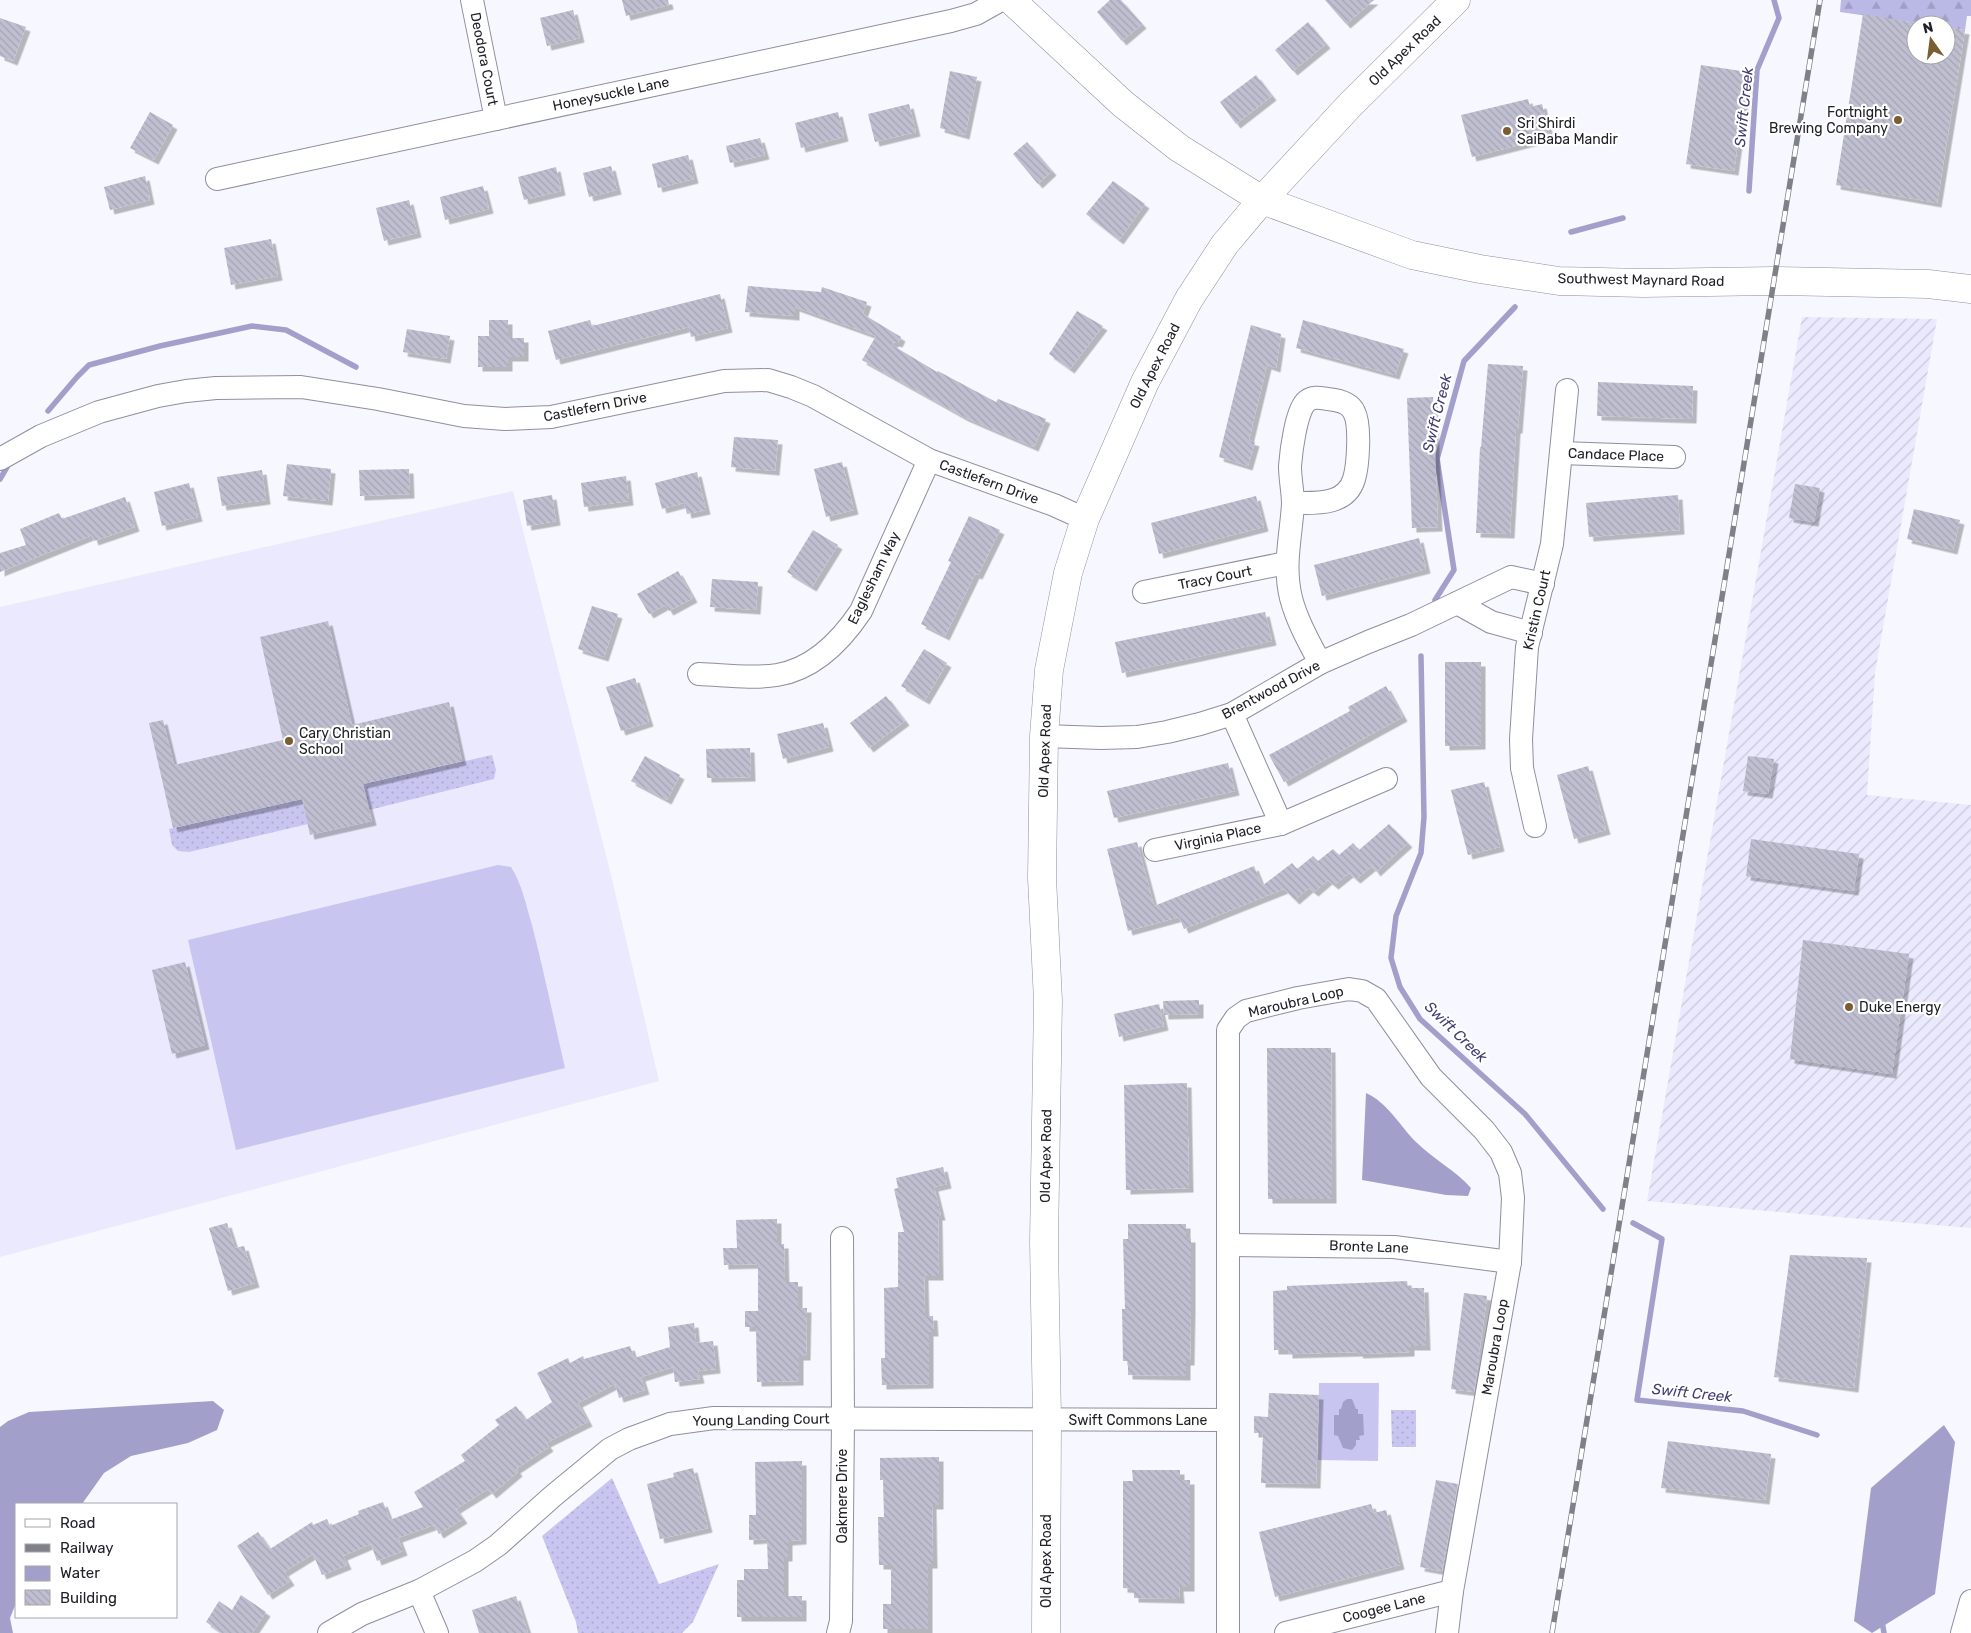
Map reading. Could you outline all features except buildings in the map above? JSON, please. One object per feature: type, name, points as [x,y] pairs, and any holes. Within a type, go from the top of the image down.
[{"type":"main road","name":"Southwest Maynard Road","points":[[1011,0],[1123,104],[1179,148],[1262,200],[1412,255],[1480,269],[1559,281],[1643,283],[1774,281],[1928,284],[1971,289]]},
{"type":"main road","name":"Old Apex Road","points":[[1046,1633],[1047,1420],[1044,1242],[1048,1001],[1042,878],[1044,736],[1049,670],[1068,573],[1085,519],[1144,382],[1189,299],[1225,244],[1262,200],[1350,105],[1456,0]]},
{"type":"street","name":"Deodora Court","points":[[472,0],[496,119]]},
{"type":"street","name":"Honeysuckle Lane","points":[[217,178],[951,21],[976,14],[1001,0]]},
{"type":"street","name":"Castlefern Drive","points":[[0,459],[41,436],[99,412],[158,396],[186,391],[216,388],[301,388],[378,399],[464,416],[505,419],[551,417],[724,381],[768,380],[813,396],[929,460],[1085,519]]},
{"type":"street","name":"Candace Place","points":[[1566,390],[1561,453],[1674,457]]},
{"type":"street","points":[[1293,503],[1329,503],[1341,497],[1350,489],[1356,473],[1358,451],[1357,419],[1354,411],[1346,404],[1316,397],[1307,401],[1302,408],[1294,438],[1290,468],[1293,503],[1286,563],[1291,597],[1300,625],[1320,664]]},
{"type":"street","name":"Kristin Court","points":[[1535,826],[1522,768],[1521,739],[1527,647],[1552,544],[1561,453]]},
{"type":"street","name":"Eaglesham Way","points":[[699,674],[778,675],[818,658],[834,645],[849,629],[861,611],[929,460]]},
{"type":"street","name":"Tracy Court","points":[[1144,592],[1286,563]]},
{"type":"street","name":"Brentwood Drive","points":[[1044,736],[1136,737],[1168,732],[1232,714],[1320,664],[1511,578],[1543,584]]},
{"type":"street","points":[[1457,603],[1491,622],[1531,633]]},
{"type":"street","name":"Virginia Place","points":[[1232,714],[1281,824]]},
{"type":"street","name":"Virginia Place","points":[[1155,850],[1281,824],[1386,779]]},
{"type":"street","name":"Maroubra Loop","points":[[1228,1633],[1228,1030],[1236,1018],[1246,1011],[1298,998],[1349,989],[1362,991],[1376,999],[1402,1039],[1431,1077],[1484,1130],[1501,1152],[1510,1173],[1513,1198],[1510,1262],[1446,1633]]},
{"type":"street","name":"Oakmere Drive","points":[[838,1633],[841,1622],[842,1238]]},
{"type":"street","name":"Bronte Lane","points":[[1228,1245],[1394,1246],[1510,1262]]},
{"type":"street","name":"Young Landing Court","points":[[328,1633],[362,1614],[419,1591],[475,1561],[498,1545],[553,1496],[610,1450],[650,1430],[670,1424],[714,1418],[1047,1420]]},
{"type":"street","name":"Swift Commons Lane","points":[[1047,1420],[1228,1420]]},
{"type":"street","points":[[419,1591],[437,1633]]},
{"type":"street","name":"Coogee Lane","points":[[1286,1633],[1452,1591]]},
{"type":"street","points":[[1962,1633],[1971,1601]]},
{"type":"shaded area","name":"Duke Energy","points":[[1802,317],[1937,319],[1875,673],[1867,795],[1971,805],[1971,1228],[1647,1201]]},
{"type":"shaded area","name":"Cary Christian School","points":[[513,491],[611,875],[659,1081],[0,1257],[0,607]]},
{"type":"shaded area","points":[[492,755],[496,770],[494,779],[369,810],[363,784]]},
{"type":"shaded area","points":[[302,799],[308,824],[189,852],[178,851],[172,845],[169,829]]},
{"type":"shaded area","points":[[498,865],[511,867],[523,895],[532,925],[565,1068],[236,1150],[188,940]]},
{"type":"shaded area","points":[[1319,1383],[1379,1383],[1378,1461],[1318,1460]]},
{"type":"shaded area","points":[[1391,1410],[1416,1410],[1416,1447],[1392,1447]]},
{"type":"shaded area","points":[[612,1478],[659,1584],[719,1564],[693,1622],[682,1633],[578,1633],[576,1622],[542,1536]]},
{"type":"green space","points":[[1841,0],[1971,0],[1971,16],[1967,16],[1965,30],[1956,29],[1956,15],[1906,15],[1906,21],[1840,12]]},
{"type":"water","points":[[1366,1093],[1381,1103],[1410,1136],[1471,1188],[1468,1196],[1446,1195],[1362,1180]]},
{"type":"water","points":[[1347,1399],[1352,1399],[1356,1409],[1358,1409],[1358,1414],[1363,1414],[1364,1435],[1359,1436],[1360,1440],[1356,1440],[1356,1445],[1352,1450],[1343,1448],[1338,1436],[1334,1435],[1334,1415],[1339,1415],[1339,1409],[1341,1409],[1343,1402]]},
{"type":"water","points":[[213,1401],[224,1410],[217,1430],[188,1443],[131,1456],[104,1473],[83,1503],[15,1503],[15,1606],[10,1618],[13,1633],[0,1633],[0,1427],[8,1421],[29,1412]]},
{"type":"water","points":[[1944,1425],[1955,1442],[1935,1594],[1872,1633],[1854,1621],[1871,1488]]},
{"type":"waterway","name":"Swift Creek","points":[[1749,191],[1757,70],[1779,18],[1774,0]]},
{"type":"waterway","name":"Swift Creek","points":[[1571,232],[1623,218]]},
{"type":"waterway","name":"Swift Creek","points":[[1435,600],[1454,570],[1437,459],[1464,361],[1515,307]]},
{"type":"waterway","points":[[48,411],[89,365],[160,346],[252,326],[286,330],[356,367]]},
{"type":"waterway","points":[[0,479],[7,467]]},
{"type":"waterway","name":"Swift Creek","points":[[1421,656],[1424,817],[1421,853],[1396,916],[1391,958],[1400,987],[1420,1019],[1525,1114],[1603,1209]]},
{"type":"waterway","name":"Swift Creek","points":[[1633,1223],[1662,1239],[1637,1400],[1743,1411],[1817,1435]]},
{"type":"waterway","name":"Swift Creek","points":[[1882,1621],[1884,1633]]},
{"type":"railway","points":[[1552,1633],[1820,0]]},
{"type":"place","name":"Fortnight Brewing Company","points":[[1898,120]]},
{"type":"place","name":"Sri Shirdi SaiBaba Mandir","points":[[1507,131]]},
{"type":"place","name":"Cary Christian School","points":[[289,741]]},
{"type":"place","name":"Duke Energy","points":[[1849,1007]]}]
